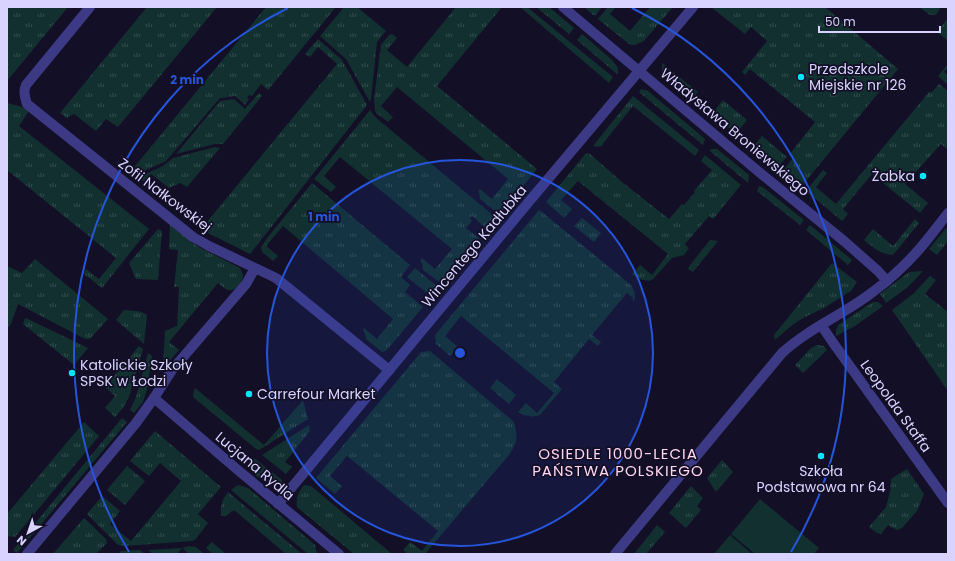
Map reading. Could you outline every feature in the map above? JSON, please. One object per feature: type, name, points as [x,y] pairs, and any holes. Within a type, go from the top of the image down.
[{"type":"street","name":"Zofii Nałkowskiej","points":[[90,7],[26,85],[24,95],[27,104],[194,237],[209,246],[276,278],[389,370]]},
{"type":"street","name":"Władysława Broniewskiego","points":[[563,7],[844,241],[887,280]]},
{"type":"street","name":"Wincentego Kadłubka","points":[[278,504],[693,7]]},
{"type":"street","points":[[615,554],[782,353],[799,339],[873,292],[916,253],[948,213]]},
{"type":"street","points":[[28,554],[136,423],[172,370],[246,284],[254,270]]},
{"type":"street","name":"Leopolda Staffa","points":[[821,325],[948,503]]},
{"type":"street","name":"Lucjana Rydla","points":[[154,398],[339,554]]},
{"type":"green space","points":[[7,7],[68,7],[7,81]]},
{"type":"green space","points":[[147,7],[217,7],[118,127],[106,119],[96,131],[74,114],[67,118],[60,113]]},
{"type":"green space","points":[[266,7],[336,7],[268,90],[261,84],[252,96],[249,95],[247,98],[249,99],[245,105],[235,96],[220,98],[166,161],[134,174],[131,171]]},
{"type":"green space","points":[[344,7],[357,7],[386,31],[377,42],[370,102],[346,59],[320,36]]},
{"type":"green space","points":[[456,7],[502,7],[437,86],[537,169],[499,214],[480,199],[478,191],[480,189],[492,199],[508,179],[397,87],[381,106],[393,117],[388,122],[376,113],[375,110],[374,99],[381,45],[389,35],[392,34],[397,38],[387,50],[407,67]]},
{"type":"green space","points":[[520,7],[527,7],[613,77],[609,83]]},
{"type":"green space","points":[[536,7],[549,7],[574,28],[569,34]]},
{"type":"green space","points":[[584,7],[602,7],[596,15],[593,15]]},
{"type":"green space","points":[[608,7],[616,7],[610,14],[630,31],[650,7],[673,7],[644,41],[635,45],[629,44],[598,19]]},
{"type":"green space","name":"Przedszkole Miejskie nr 126","points":[[711,7],[825,7],[898,69],[801,187],[782,172],[793,158],[789,155],[815,122],[750,69],[745,75],[742,72],[767,41],[751,27],[745,34]]},
{"type":"green space","points":[[919,7],[941,7],[936,15],[930,15]]},
{"type":"green space","points":[[948,18],[948,41],[937,32]]},
{"type":"green space","points":[[582,34],[612,60],[618,68],[617,74],[577,40]]},
{"type":"green space","points":[[318,39],[342,60],[367,105],[250,254],[210,234],[202,228],[337,64],[318,47],[310,57],[305,54]]},
{"type":"green space","points":[[662,63],[698,92],[693,98],[662,72]]},
{"type":"green space","points":[[948,64],[948,67],[944,72],[948,75],[948,85],[938,76]]},
{"type":"green space","points":[[939,84],[948,91],[948,150],[941,144],[905,184],[928,203],[920,213],[872,174],[843,209],[848,214],[842,221],[806,191],[823,170],[827,173],[816,187],[836,204],[929,92],[932,92]]},
{"type":"green space","points":[[641,89],[648,91],[705,139],[703,145],[639,92]]},
{"type":"green space","points":[[259,93],[262,96],[223,144],[215,144],[176,154],[220,101],[234,99],[245,109]]},
{"type":"green space","points":[[633,96],[699,150],[695,156],[633,106],[601,146],[593,146]]},
{"type":"green space","points":[[723,100],[747,120],[736,134],[712,114]]},
{"type":"green space","points":[[7,103],[22,107],[29,111],[19,126],[149,229],[102,288],[83,273],[86,269],[99,279],[116,258],[7,170]]},
{"type":"green space","points":[[370,110],[375,117],[494,216],[495,220],[487,229],[472,216],[470,218],[472,221],[466,228],[480,239],[442,284],[423,270],[422,263],[420,261],[422,258],[435,269],[452,249],[340,157],[324,176],[336,187],[331,192],[314,179]]},
{"type":"green space","points":[[762,136],[787,157],[777,168],[752,148]]},
{"type":"green space","points":[[215,147],[220,148],[187,187],[180,183],[169,188],[151,174],[145,182],[138,177],[163,166],[173,158]]},
{"type":"green space","points":[[711,149],[717,149],[749,175],[748,183],[710,151]]},
{"type":"green space","points":[[586,153],[590,154],[622,182],[669,219],[682,204],[684,205],[712,170],[701,161],[705,155],[741,185],[713,219],[709,216],[685,244],[689,248],[684,255],[672,258],[653,279],[649,281],[644,280],[632,274],[640,265],[652,275],[668,254],[578,181],[561,200],[572,209],[564,218],[546,202]]},
{"type":"green space","points":[[312,183],[410,265],[401,277],[410,285],[405,292],[423,307],[386,351],[382,352],[366,339],[363,330],[364,328],[377,339],[393,319],[283,226],[266,246],[278,256],[273,261],[262,252],[261,247],[268,237]]},
{"type":"green space","points":[[759,186],[764,188],[804,220],[800,225],[757,191]]},
{"type":"green space","points":[[539,210],[631,285],[635,296],[633,303],[633,298],[627,293],[592,335],[601,342],[598,346],[589,339],[554,382],[562,389],[540,415],[531,416],[518,412],[526,403],[537,413],[554,393],[461,316],[445,336],[458,347],[450,356],[436,344],[435,335]]},
{"type":"green space","points":[[582,218],[601,233],[594,242],[574,226]]},
{"type":"green space","points":[[915,219],[919,223],[893,255],[881,252],[864,240],[873,229],[893,246]]},
{"type":"green space","points":[[170,225],[197,246],[240,268],[243,275],[239,286],[232,290],[226,289],[218,283],[169,342],[179,350],[166,365],[163,366],[165,331],[177,326],[179,287],[174,287],[178,250],[169,249]]},
{"type":"green space","points":[[810,225],[852,260],[848,265],[806,230]]},
{"type":"green space","points":[[948,226],[948,241],[937,255],[929,249]]},
{"type":"green space","points":[[158,229],[162,231],[158,280],[136,279],[129,263]]},
{"type":"green space","points":[[710,240],[718,241],[693,272],[688,269],[690,265]]},
{"type":"green space","points":[[35,259],[108,319],[90,339],[85,339],[18,304],[11,324],[7,329],[7,266],[22,273]]},
{"type":"green space","points":[[832,263],[857,282],[851,291],[824,308],[803,318],[775,340],[774,335]]},
{"type":"green space","points":[[415,268],[439,288],[432,297],[407,277]]},
{"type":"green space","points":[[923,271],[908,287],[886,303],[880,294],[909,272]]},
{"type":"green space","points":[[930,276],[936,280],[925,294],[948,312],[948,391],[892,310],[913,294]]},
{"type":"green space","points":[[873,302],[878,302],[883,306],[855,326],[836,336],[838,325]]},
{"type":"green space","points":[[124,310],[139,311],[147,315],[144,344],[116,320]]},
{"type":"green space","points":[[25,318],[88,348],[74,365],[23,324]]},
{"type":"green space","points":[[817,345],[824,346],[827,350],[803,373],[795,365],[811,348]]},
{"type":"green space","points":[[139,346],[143,349],[129,397],[123,408],[115,417],[105,408],[115,396],[105,387]]},
{"type":"green space","points":[[430,351],[514,422],[516,439],[509,455],[425,554],[408,554],[403,550],[410,542],[422,551],[438,531],[347,456],[330,476],[342,486],[335,494],[316,478],[421,352]]},
{"type":"green space","points":[[148,353],[152,356],[147,389],[143,402],[134,413],[130,410],[136,397]]},
{"type":"green space","points":[[497,379],[516,395],[509,404],[490,388]]},
{"type":"green space","points":[[195,388],[264,445],[303,400],[308,419],[259,450],[193,397]]},
{"type":"green space","points":[[122,418],[127,422],[17,553],[13,550]]},
{"type":"green space","points":[[84,422],[99,436],[15,537],[7,536],[7,514]]},
{"type":"green space","points":[[309,425],[310,431],[285,462],[292,467],[286,474],[262,455]]},
{"type":"green space","points":[[155,431],[221,487],[198,514],[208,523],[195,540],[125,546],[118,545],[87,514],[102,496],[120,511],[110,524],[131,541],[181,481],[160,463],[149,476],[130,461]]},
{"type":"green space","points":[[254,458],[282,480],[283,483],[270,483],[253,473]]},
{"type":"green space","points":[[722,460],[733,472],[716,492],[707,478]]},
{"type":"green space","points":[[127,466],[145,481],[125,505],[107,490]]},
{"type":"green space","points":[[907,469],[924,494],[917,511],[902,528],[897,530],[888,525],[881,534],[877,533],[869,527],[886,507],[890,492],[891,479]]},
{"type":"green space","points":[[238,485],[248,488],[315,545],[317,554],[308,554],[231,490]]},
{"type":"green space","points":[[304,485],[311,486],[392,554],[354,554],[297,507],[298,495]]},
{"type":"green space","points":[[691,486],[703,498],[697,506],[701,510],[686,528],[669,513]]},
{"type":"green space","points":[[228,492],[302,554],[286,554],[234,510],[226,516],[221,516],[222,503]]},
{"type":"green space","points":[[760,499],[819,548],[814,554],[755,554],[731,534]]},
{"type":"green space","points":[[84,518],[106,539],[107,543],[96,554],[53,554]]},
{"type":"green space","points":[[657,525],[665,532],[646,554],[634,554]]},
{"type":"green space","points":[[730,535],[752,554],[714,554]]},
{"type":"green space","points":[[212,542],[226,554],[213,554],[206,548]]},
{"type":"green space","points":[[189,546],[196,547],[204,554],[189,554],[182,548]]},
{"type":"green space","points":[[182,548],[177,554],[153,554],[148,550]]},
{"type":"green space","points":[[140,550],[145,554],[119,554],[121,551]]},
{"type":"place","name":"Przedszkole Miejskie nr 126","points":[[801,77]]},
{"type":"place","name":"Żabka","points":[[923,176]]},
{"type":"place","name":"Katolickie Szkoły SPSK w Łodzi","points":[[72,373]]},
{"type":"place","name":"Carrefour Market","points":[[249,394]]},
{"type":"place","name":"Szkoła Podstawowa nr 64","points":[[821,456]]},
{"type":"district","name":"OSIEDLE 1000-LECIA PAŃSTWA POLSKIEGO","points":[[618,462]]}]
